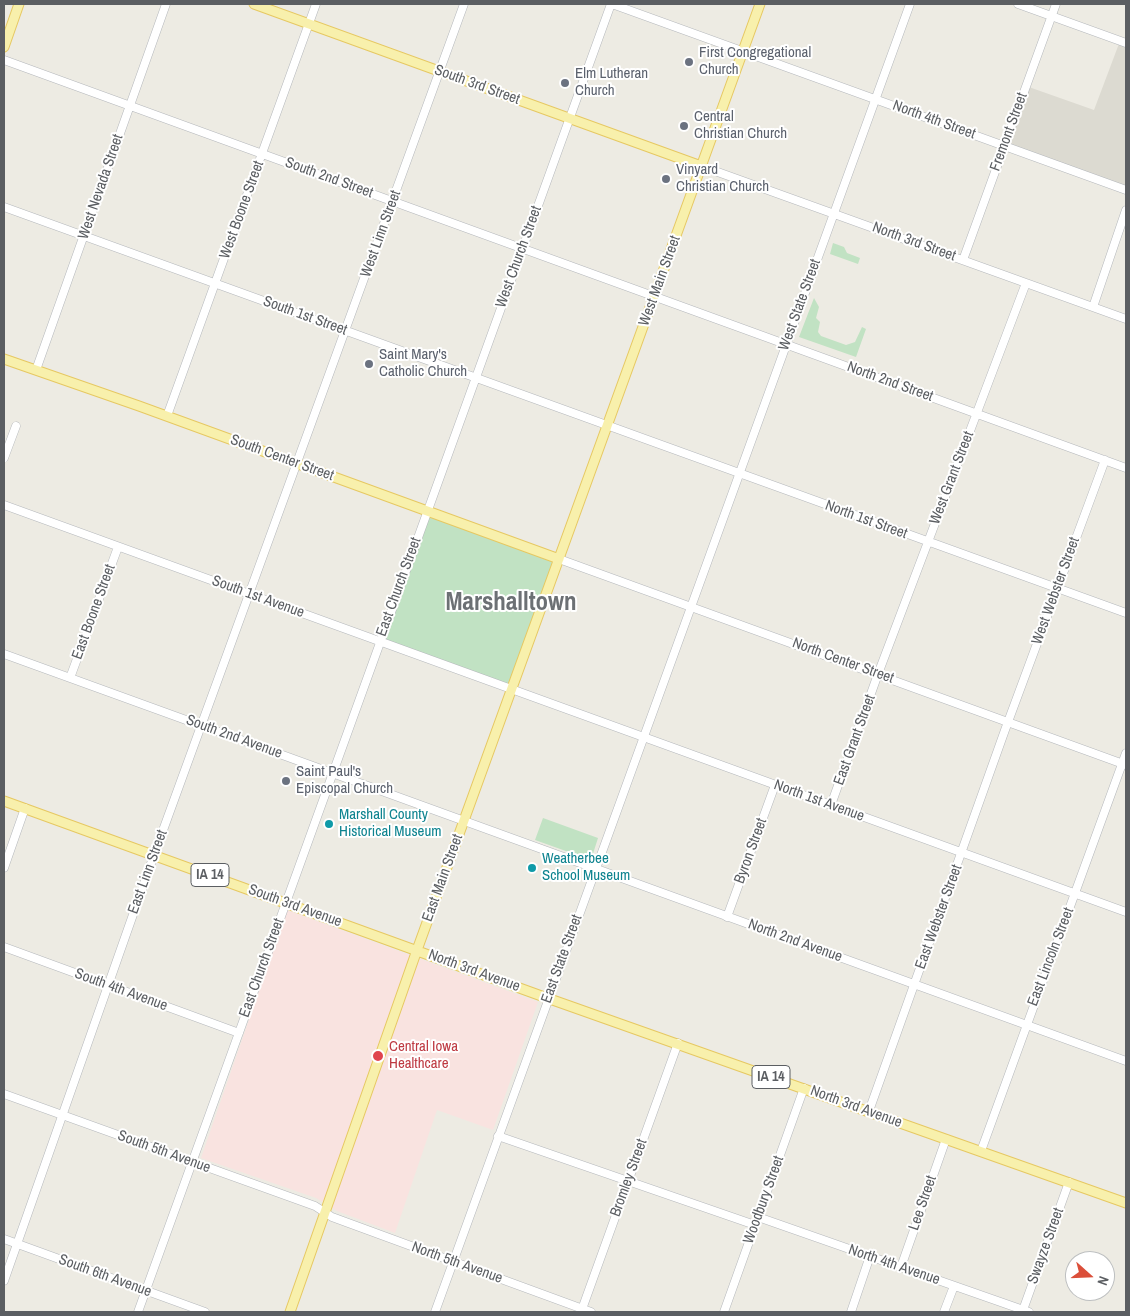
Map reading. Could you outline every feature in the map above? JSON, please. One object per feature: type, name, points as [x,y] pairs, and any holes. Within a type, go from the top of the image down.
[{"type":"main road","points":[[4,47],[19,4]]},
{"type":"main road","name":"South 3rd Street","points":[[254,4],[701,166]]},
{"type":"main road","name":"West Main Street","points":[[559,559],[760,4]]},
{"type":"main road","name":"South Center Street","points":[[4,360],[167,416],[559,559]]},
{"type":"main road","name":"East Main Street","points":[[290,1312],[417,950],[559,559]]},
{"type":"main road","name":"South 3rd Avenue","points":[[4,801],[417,950]]},
{"type":"main road","name":"North 3rd Avenue","points":[[417,950],[547,998],[1126,1202]]},
{"type":"street","name":"West Nevada Street","points":[[36,370],[166,4]]},
{"type":"street","name":"West Boone Street","points":[[167,416],[316,4]]},
{"type":"street","name":"West Linn Street","points":[[297,464],[464,4]]},
{"type":"street","name":"North 4th Street","points":[[611,4],[1126,190]]},
{"type":"street","name":"West Church Street","points":[[426,510],[476,378],[611,4]]},
{"type":"street","name":"West State Street","points":[[692,606],[910,4]]},
{"type":"street","points":[[1018,4],[1126,43]]},
{"type":"street","name":"Fremont Street","points":[[963,260],[1056,4]]},
{"type":"street","name":"South 2nd Street","points":[[4,60],[654,297]]},
{"type":"street","name":"North 3rd Street","points":[[701,166],[1126,319]]},
{"type":"street","name":"South 1st Street","points":[[4,206],[607,426]]},
{"type":"street","points":[[1093,307],[1126,210]]},
{"type":"street","name":"West Grant Street","points":[[878,674],[1026,283]]},
{"type":"street","name":"North 2nd Street","points":[[654,297],[1126,468]]},
{"type":"street","points":[[4,458],[16,426]]},
{"type":"street","name":"North 1st Street","points":[[607,426],[1126,613]]},
{"type":"street","name":"West Webster Street","points":[[1008,722],[1105,460]]},
{"type":"street","name":"East Linn Street","points":[[4,1281],[154,855],[297,464]]},
{"type":"street","name":"South 1st Avenue","points":[[4,505],[512,689]]},
{"type":"street","name":"East Church Street","points":[[138,1312],[426,510]]},
{"type":"street","name":"East Boone Street","points":[[70,678],[118,547]]},
{"type":"street","name":"North Center Street","points":[[559,559],[1124,764]]},
{"type":"street","name":"East State Street","points":[[435,1312],[547,998],[692,606]]},
{"type":"street","name":"South 2nd Avenue","points":[[4,654],[464,821]]},
{"type":"street","name":"East Grant Street","points":[[831,805],[878,674]]},
{"type":"street","name":"North 1st Avenue","points":[[512,689],[1126,912]]},
{"type":"street","name":"East Webster Street","points":[[869,1111],[1008,722]]},
{"type":"street","name":"East Lincoln Street","points":[[981,1151],[1124,764],[1126,753]]},
{"type":"street","name":"Byron Street","points":[[727,917],[775,785]]},
{"type":"street","points":[[4,868],[25,808]]},
{"type":"street","name":"North 2nd Avenue","points":[[464,821],[1126,1061]]},
{"type":"street","name":"South 4th Avenue","points":[[4,947],[239,1033]]},
{"type":"street","name":"Bromley Street","points":[[581,1311],[678,1043]]},
{"type":"street","name":"Woodbury Street","points":[[724,1312],[804,1088]]},
{"type":"street","name":"South 5th Avenue","points":[[4,1094],[324,1211]]},
{"type":"street","name":"North 4th Avenue","points":[[498,1136],[628,1181],[870,1256],[1026,1311]]},
{"type":"street","name":"Lee Street","points":[[900,1267],[946,1138]]},
{"type":"street","name":"Swayze Street","points":[[1026,1311],[1069,1182]]},
{"type":"street","name":"North 5th Avenue","points":[[324,1211],[332,1217],[581,1311],[591,1312]]},
{"type":"street","name":"South 6th Avenue","points":[[4,1240],[205,1312]]},
{"type":"street","points":[[851,1312],[870,1256]]},
{"type":"street","points":[[944,1312],[954,1286]]},
{"type":"shaded area","points":[[1120,41],[1126,43],[1126,190],[1004,146],[1026,86],[1094,110]]},
{"type":"shaded area","name":"Central Iowa Healthcare","points":[[287,910],[538,1002],[493,1130],[437,1110],[395,1233],[337,1211],[316,1198],[201,1158]]},
{"type":"green space","points":[[833,243],[844,247],[847,253],[860,258],[858,264],[830,254]]},
{"type":"green space","points":[[814,298],[819,307],[816,318],[820,322],[818,332],[821,336],[846,345],[855,342],[862,327],[866,329],[856,357],[799,337]]},
{"type":"green space","points":[[426,511],[559,559],[512,689],[379,641]]},
{"type":"green space","points":[[543,818],[598,838],[591,860],[535,840]]},
{"type":"place","name":"First Congregational Church","points":[[689,62]]},
{"type":"place","name":"Elm Lutheran Church","points":[[565,83]]},
{"type":"place","name":"Central Christian Church","points":[[684,126]]},
{"type":"place","name":"Vinyard Christian Church","points":[[666,179]]},
{"type":"place","name":"Saint Mary's Catholic Church","points":[[369,364]]},
{"type":"place","name":"Saint Paul's Episcopal Church","points":[[286,781]]},
{"type":"place","name":"Marshall County Historical Museum","points":[[329,824]]},
{"type":"place","name":"Weatherbee School Museum","points":[[532,868]]},
{"type":"place","name":"Central Iowa Healthcare","points":[[378,1056]]},
{"type":"district","name":"Marshalltown","points":[[511,603]]}]
